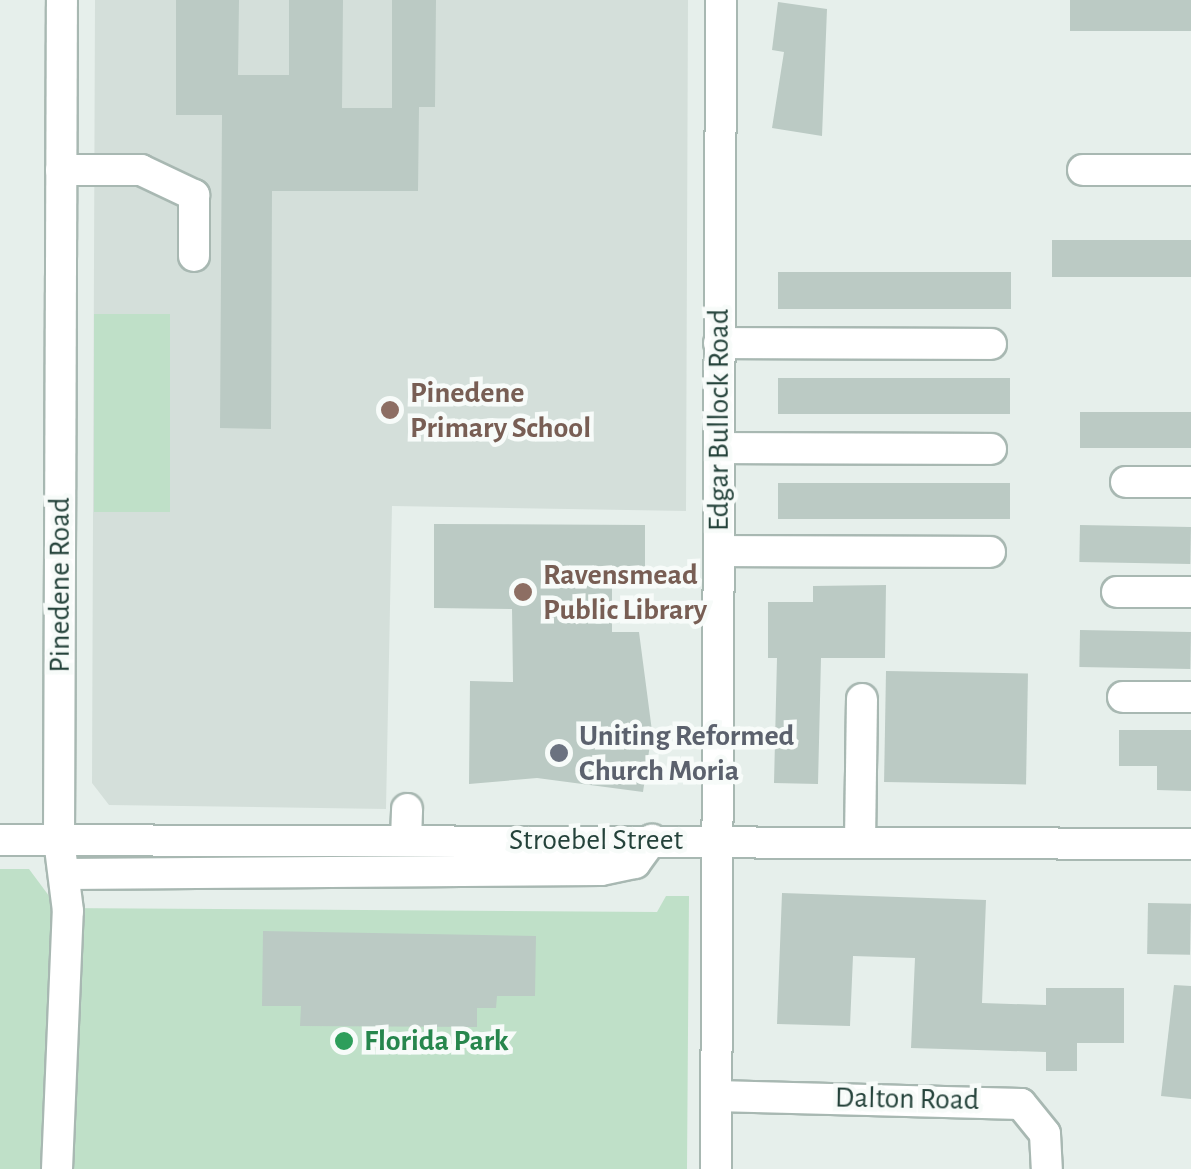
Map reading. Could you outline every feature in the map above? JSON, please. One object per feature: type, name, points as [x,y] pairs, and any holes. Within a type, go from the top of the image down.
[{"type":"street","name":"Pinedene Road","points":[[57,1169],[65,874],[59,840],[62,0]]},
{"type":"street","name":"Edgar Bullock Road","points":[[716,1169],[721,0]]},
{"type":"street","points":[[62,170],[141,170],[194,195],[194,256]]},
{"type":"street","points":[[1083,170],[1191,170]]},
{"type":"street","points":[[720,343],[991,344]]},
{"type":"street","points":[[719,448],[991,449]]},
{"type":"street","points":[[1126,482],[1191,482]]},
{"type":"street","points":[[718,551],[990,552]]},
{"type":"street","points":[[1117,592],[1191,592]]},
{"type":"street","points":[[1124,697],[1191,697]]},
{"type":"street","points":[[860,842],[862,699]]},
{"type":"street","points":[[406,809],[406,840]]},
{"type":"street","name":"Stroebel Street","points":[[0,840],[1191,844]]},
{"type":"street","points":[[65,874],[601,870],[635,863],[652,840]]},
{"type":"street","name":"Dalton Road","points":[[716,1096],[1021,1104],[1045,1134],[1046,1169]]},
{"type":"shaded area","name":"Pinedene Primary School","points":[[95,0],[688,0],[686,511],[392,506],[386,809],[109,805],[92,783]]},
{"type":"green space","points":[[94,314],[170,314],[170,512],[94,512]]},
{"type":"green space","name":"Florida Park","points":[[0,869],[29,869],[58,908],[657,912],[666,896],[689,896],[687,1169],[0,1169]]},
{"type":"building","points":[[176,0],[239,0],[238,75],[289,75],[289,0],[343,0],[342,108],[392,108],[392,0],[436,0],[435,107],[419,107],[418,191],[272,191],[271,429],[220,428],[222,115],[176,115]]},
{"type":"building","points":[[1070,0],[1191,0],[1191,31],[1070,31]]},
{"type":"building","points":[[778,2],[827,9],[822,136],[772,128],[784,52],[772,50]]},
{"type":"building","points":[[1052,240],[1191,240],[1191,277],[1052,277]]},
{"type":"building","points":[[778,272],[1011,272],[1011,309],[778,309]]},
{"type":"building","points":[[778,378],[1010,378],[1010,414],[778,414]]},
{"type":"building","points":[[1080,412],[1191,412],[1191,448],[1080,448]]},
{"type":"building","points":[[778,483],[1010,483],[1010,519],[778,519]]},
{"type":"building","points":[[434,524],[645,525],[645,573],[612,573],[612,632],[639,632],[652,731],[643,792],[537,778],[469,784],[470,681],[513,682],[512,609],[434,608]]},
{"type":"building","points":[[1080,525],[1191,527],[1190,564],[1079,562]]},
{"type":"building","points":[[886,585],[885,658],[821,658],[818,784],[774,783],[777,658],[768,658],[768,602],[813,602],[813,586]]},
{"type":"building","points":[[1080,630],[1191,632],[1190,669],[1079,667]]},
{"type":"building","points":[[886,671],[1028,673],[1026,784],[884,782]]},
{"type":"building","points":[[1119,730],[1191,730],[1191,791],[1157,790],[1157,766],[1119,766]]},
{"type":"building","points":[[782,893],[986,900],[982,1003],[1046,1005],[1046,988],[1124,988],[1124,1043],[1077,1043],[1077,1071],[1046,1071],[1046,1052],[911,1048],[915,958],[853,956],[850,1026],[777,1024]]},
{"type":"building","points":[[1148,903],[1191,904],[1190,955],[1147,954]]},
{"type":"building","points":[[263,931],[536,936],[535,996],[497,996],[496,1008],[477,1008],[477,1027],[300,1026],[301,1006],[262,1006]]},
{"type":"building","points":[[1174,985],[1191,986],[1191,1099],[1161,1096]]},
{"type":"place","name":"Pinedene Primary School","points":[[390,410]]},
{"type":"place","name":"Ravensmead Public Library","points":[[523,592]]},
{"type":"place","name":"Uniting Reformed Church Moria","points":[[559,753]]},
{"type":"place","name":"Florida Park","points":[[344,1041]]}]
